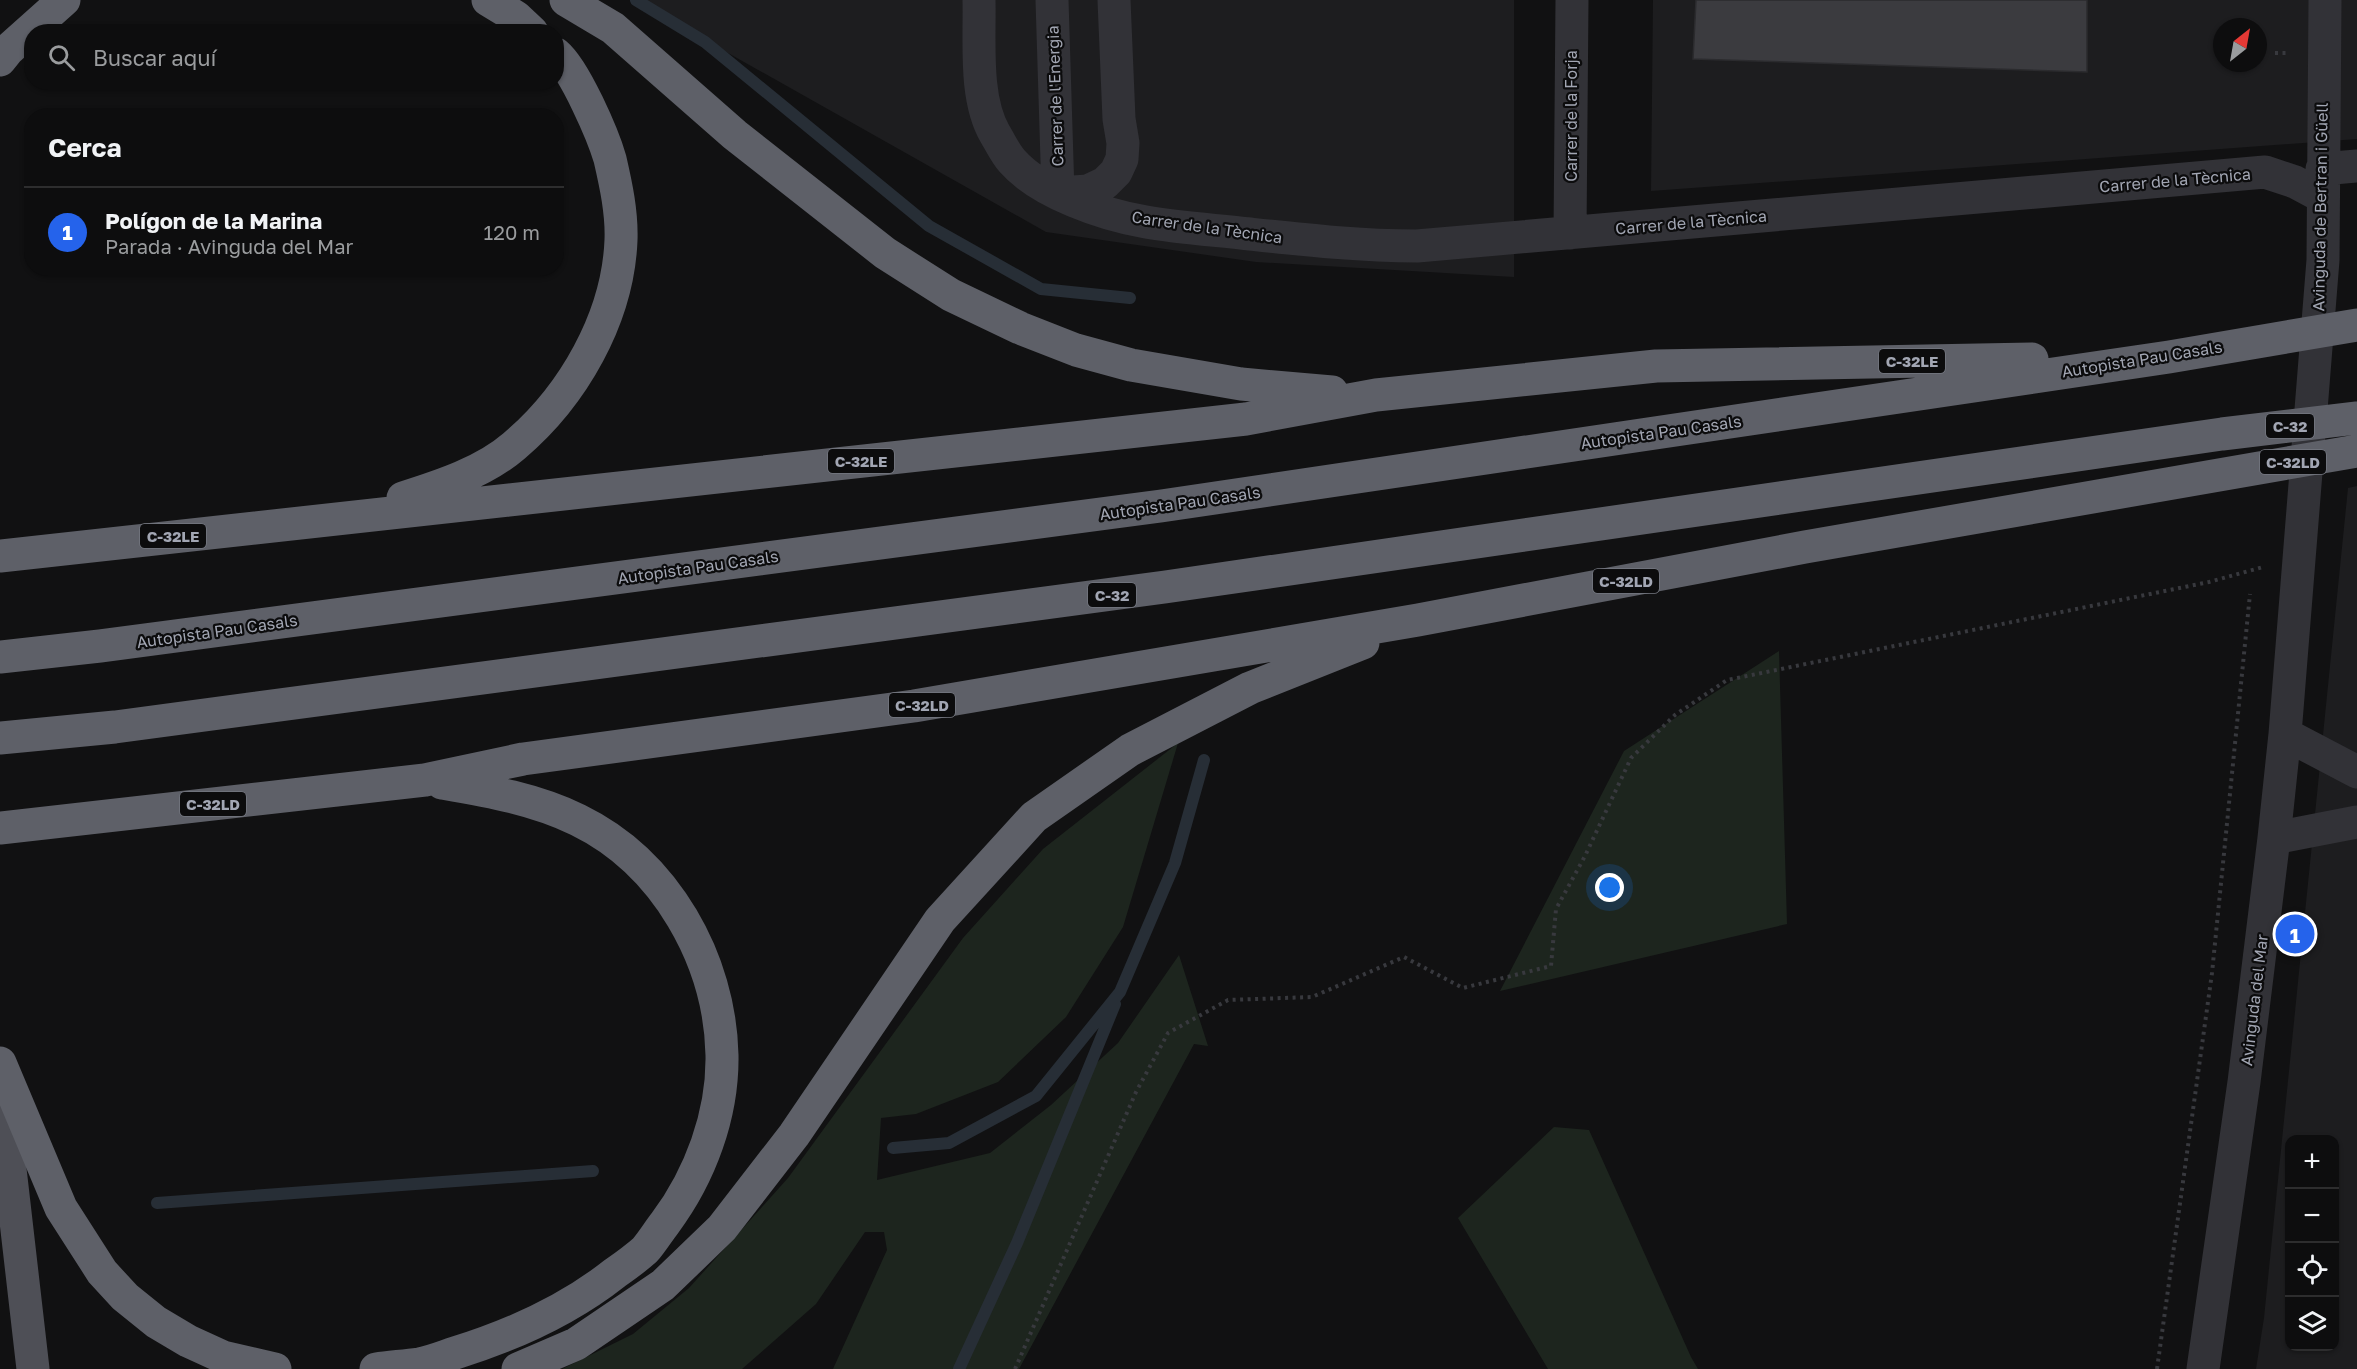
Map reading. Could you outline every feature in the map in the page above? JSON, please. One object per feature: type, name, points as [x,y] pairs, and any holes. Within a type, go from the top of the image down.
[{"type":"highway","points":[[37,24],[64,0]]},
{"type":"highway","points":[[488,0],[523,24]]},
{"type":"highway","points":[[566,0],[613,28],[735,135],[885,253],[951,295],[1020,328],[1076,350],[1131,365],[1241,384],[1376,396]]},
{"type":"highway","points":[[0,60],[24,36]]},
{"type":"highway","points":[[345,516],[421,492],[481,468],[513,446],[552,408],[580,367],[602,326],[615,286],[621,240],[617,189],[605,140],[583,96],[564,66]]},
{"type":"highway","name":"Autopista Pau Casals","points":[[0,657],[112,645],[1149,508],[2169,357],[2357,325]]},
{"type":"highway","name":"C-32LE","points":[[0,556],[345,516],[1246,419],[1376,396],[1656,366],[2169,357]]},
{"type":"highway","name":"C-32","points":[[0,738],[139,724],[1165,588],[2222,434],[2357,418]]},
{"type":"highway","name":"C-32LD","points":[[0,828],[425,780],[523,759],[914,706],[1418,620],[1793,549],[2357,451]]},
{"type":"highway","points":[[518,1369],[576,1344],[663,1285],[722,1228],[794,1135],[940,920],[1034,817],[1130,750],[1230,698],[1418,620]]},
{"type":"highway","points":[[376,1369],[421,1364],[524,1329],[587,1295],[645,1250],[678,1205],[703,1156],[717,1106],[722,1056],[715,998],[696,942],[676,907],[650,873],[618,845],[579,820],[514,796],[425,780]]},
{"type":"highway","points":[[0,1063],[60,1208],[102,1272],[125,1297],[156,1322],[188,1341],[223,1357],[275,1369]]},
{"type":"main road","points":[[0,1082],[33,1369]]},
{"type":"street","name":"Carrer de l'Energia","points":[[979,0],[982,99],[993,132],[1011,160],[1034,180],[1058,193]]},
{"type":"street","name":"Carrer de l'Energia","points":[[1052,0],[1058,193]]},
{"type":"street","points":[[1058,193],[1088,190],[1105,183],[1116,172],[1122,159],[1123,143],[1119,118],[1114,0]]},
{"type":"street","name":"Carrer de la Forja","points":[[1570,233],[1572,0]]},
{"type":"street","name":"Avinguda de Bertran i Güell","points":[[2306,485],[2323,260],[2325,0]]},
{"type":"street","points":[[2322,183],[2357,166]]},
{"type":"street","name":"Carrer de la Tècnica","points":[[1058,193],[1096,208],[1145,222],[1371,246],[1417,246],[2265,172],[2295,182],[2322,183]]},
{"type":"street","name":"Avinguda del Mar","points":[[2203,1369],[2244,1082],[2274,838],[2306,485]]},
{"type":"street","points":[[2285,734],[2357,772]]},
{"type":"street","points":[[2274,838],[2357,822]]},
{"type":"path","points":[[1016,1369],[1136,1092],[1168,1033],[1228,1000],[1312,997],[1404,957],[1463,988],[1551,966],[1556,909],[1585,856],[1631,758],[1675,715],[1727,680],[2209,582],[2299,559]]},
{"type":"path","points":[[2157,1369],[2216,942],[2250,594]]},
{"type":"shaded area","points":[[634,0],[1514,0],[1514,277],[1256,262],[1046,232]]},
{"type":"shaded area","points":[[1653,0],[2357,0],[2357,139],[1651,191]]},
{"type":"shaded area","points":[[2357,486],[2357,1369],[2256,1369],[2264,1318],[2348,488]]},
{"type":"shaded area","points":[[1779,651],[1787,924],[1500,991],[1624,751]]},
{"type":"shaded area","points":[[1178,743],[1123,927],[1066,1017],[998,1082],[916,1114],[881,1118],[877,1180],[990,1153],[1051,1105],[1118,1043],[1179,955],[1208,1046],[1194,1044],[1019,1369],[833,1369],[887,1250],[884,1232],[865,1232],[816,1304],[742,1369],[562,1369],[633,1334],[689,1288],[788,1178],[963,938],[1043,849]]},
{"type":"shaded area","points":[[1554,1127],[1589,1130],[1698,1369],[1548,1369],[1458,1218]]},
{"type":"building","points":[[1696,0],[2087,0],[2087,72],[1693,59]]},
{"type":"waterway","points":[[636,0],[705,42],[929,226],[1041,289],[1130,298]]},
{"type":"waterway","points":[[893,1148],[949,1143],[1036,1096],[1120,992],[1175,863],[1204,760]]},
{"type":"waterway","points":[[959,1369],[1017,1243],[1115,1004]]},
{"type":"waterway","points":[[157,1203],[593,1171]]},
{"type":"place","name":"Polígon de la Marina","points":[[2295,934]]}]
